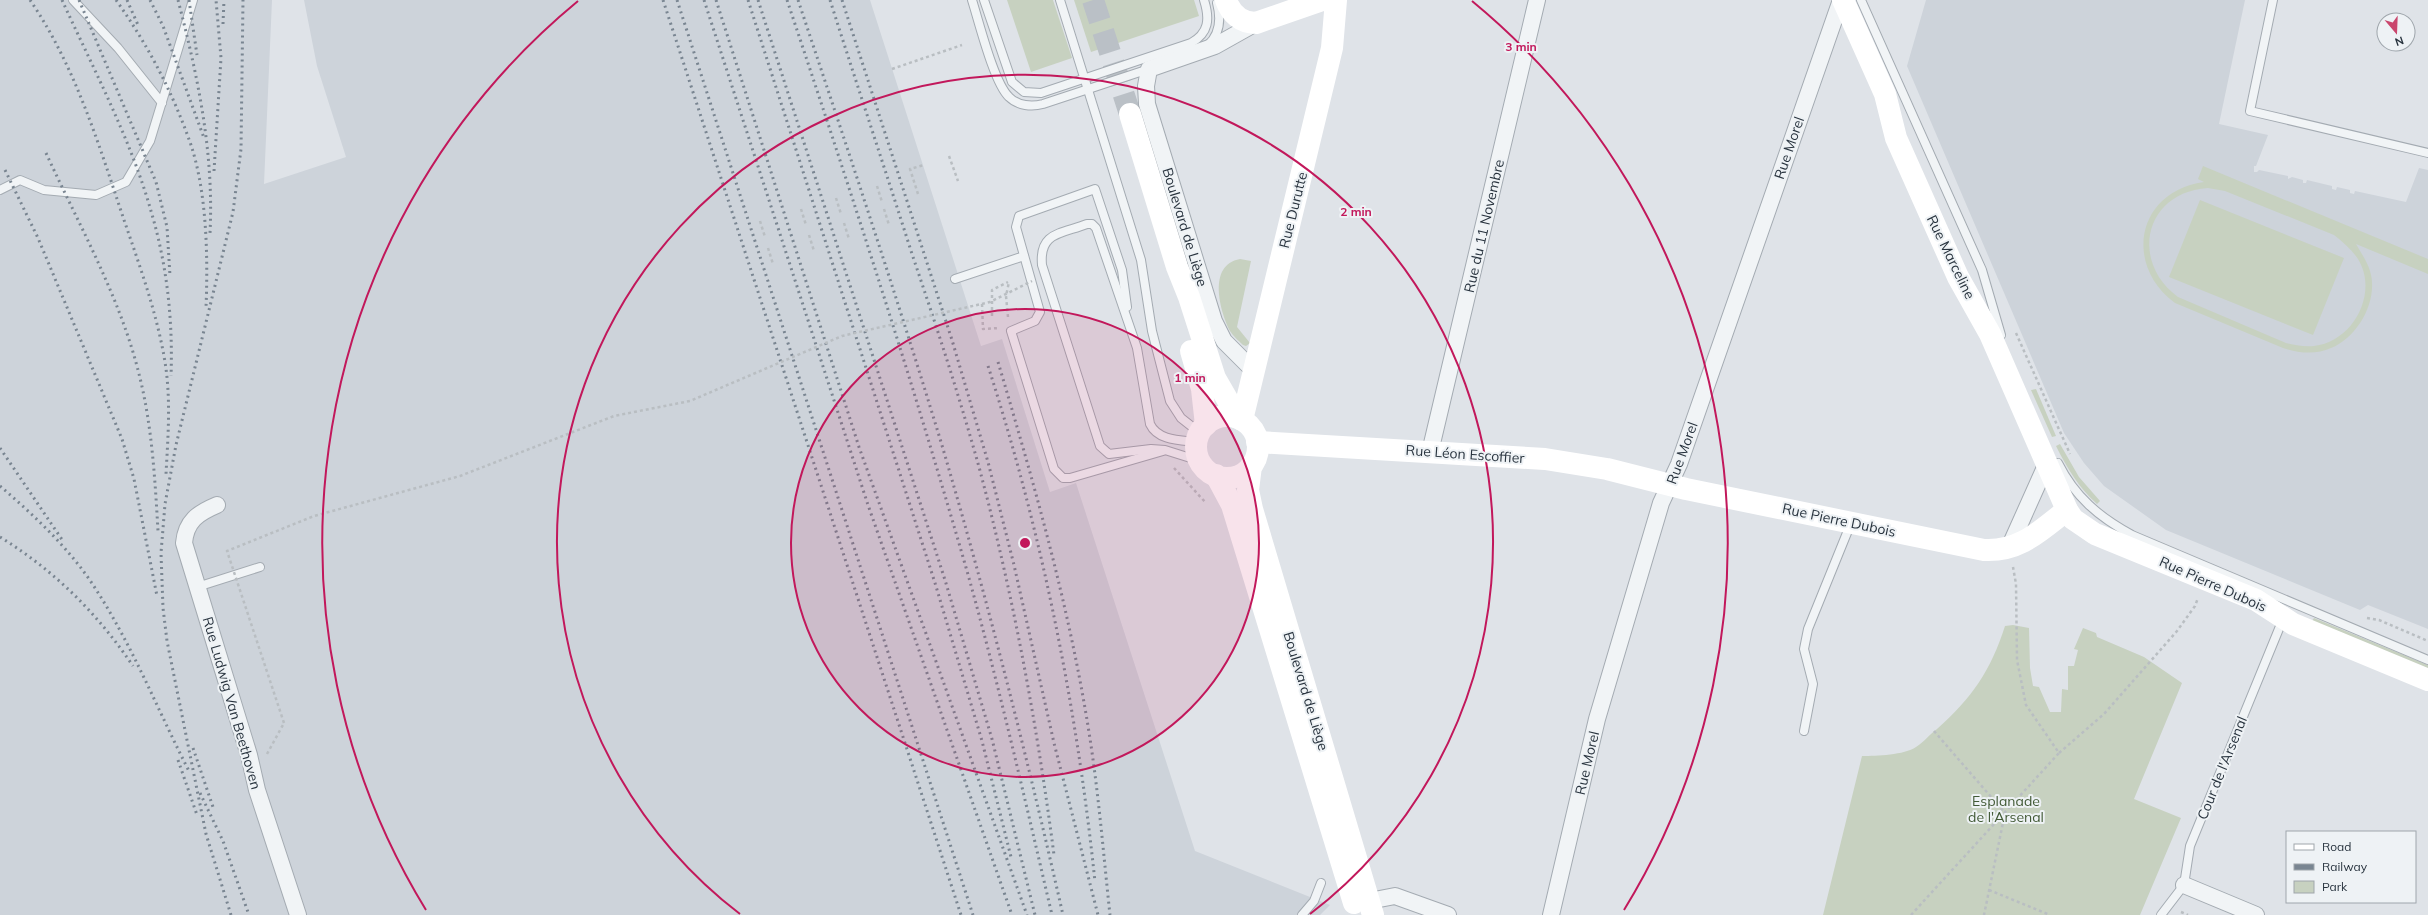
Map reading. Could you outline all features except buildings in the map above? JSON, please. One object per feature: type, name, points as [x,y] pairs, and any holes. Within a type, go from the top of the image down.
[{"type":"street","points":[[1226,0],[1231,10],[1237,17],[1245,22],[1256,23]]},
{"type":"street","points":[[1149,69],[1219,44],[1256,23],[1322,0]]},
{"type":"street","name":"Rue Durutte","points":[[1240,419],[1254,371],[1332,48],[1336,0]]},
{"type":"street","name":"Rue du 11 Novembre","points":[[1430,452],[1537,0]]},
{"type":"street","name":"Rue Marceline","points":[[1842,0],[1885,94],[1896,138],[1958,277],[1992,338],[2051,460],[2067,510]]},
{"type":"street","name":"Rue Morel","points":[[1551,915],[1597,719],[1661,503],[1670,484],[1842,0]]},
{"type":"street","name":"Boulevard de Liège","points":[[1149,69],[1146,86],[1147,104],[1214,321],[1224,341],[1254,371]]},
{"type":"street","name":"Boulevard de Liège","points":[[1130,114],[1176,267],[1189,297],[1219,386],[1240,419]]},
{"type":"street","name":"Boulevard de Liège","points":[[1176,267],[1187,333],[1203,394],[1204,447],[1232,505],[1363,909]]},
{"type":"street","points":[[1221,417],[1240,419],[1251,427],[1257,442],[1257,452],[1251,466],[1233,476],[1204,447],[1221,417]]},
{"type":"street","name":"Rue Léon Escoffier","points":[[1257,442],[1546,459],[1607,469],[1670,484]]},
{"type":"street","points":[[2009,548],[2051,460]]},
{"type":"street","name":"Boulevard de Liège","points":[[1251,466],[1247,484],[1252,509],[1363,909]]},
{"type":"street","name":"Rue Pierre Dubois","points":[[1670,484],[1984,550],[2009,548],[2024,543],[2067,510],[2076,521],[2095,534],[2256,600],[2283,618],[2428,680]]},
{"type":"street","name":"Rue Ludwig Van Beethoven","points":[[217,505],[200,513],[187,526],[184,543],[254,776],[298,915]]},
{"type":"street","points":[[2184,885],[2256,915]]},
{"type":"street","points":[[1363,909],[1395,896],[1448,915]]},
{"type":"lane","points":[[73,0],[118,48],[162,103]]},
{"type":"lane","points":[[0,190],[20,180],[44,190],[96,195],[126,182],[150,141],[193,0]]},
{"type":"lane","points":[[972,0],[998,79],[1009,98],[1023,104],[1037,106],[1149,69]]},
{"type":"lane","points":[[984,0],[1010,76],[1015,86],[1024,92],[1035,94],[1176,49],[1197,39],[1207,26],[1208,16],[1204,0]]},
{"type":"lane","points":[[1060,0],[1141,260],[1152,330],[1170,401],[1181,418],[1204,447]]},
{"type":"lane","points":[[1197,52],[1211,43],[1218,28],[1220,16],[1217,0]]},
{"type":"lane","points":[[1862,0],[1982,270],[2001,336],[2024,390]]},
{"type":"lane","points":[[2273,0],[2250,111],[2428,153]]},
{"type":"lane","points":[[1128,319],[1124,279],[1095,190],[1019,216],[1016,227],[1040,312],[1035,321],[1011,331],[1054,470],[1063,478],[1077,477],[1165,450]]},
{"type":"lane","points":[[1087,224],[1092,224],[1096,228],[1128,319],[1140,360],[1149,418],[1153,429],[1158,434],[1204,447],[1165,450],[1140,449],[1109,454],[1100,446],[1042,265],[1041,252],[1044,243],[1052,237],[1087,224]]},
{"type":"lane","points":[[955,279],[1024,256]]},
{"type":"lane","points":[[2051,460],[2078,496],[2098,514],[2120,528],[2428,660]]},
{"type":"lane","points":[[1804,731],[1813,684],[1804,650],[1808,629],[1851,523]]},
{"type":"lane","points":[[197,587],[260,567]]},
{"type":"lane","name":"Cour de l'Arsenal","points":[[2161,915],[2184,885],[2190,846],[2283,618]]},
{"type":"lane","points":[[1302,915],[1314,901],[1321,883]]},
{"type":"path","points":[[892,68],[962,45]]},
{"type":"path","points":[[949,156],[958,181]]},
{"type":"path","points":[[918,194],[910,169],[924,165]]},
{"type":"path","points":[[877,186],[882,202]]},
{"type":"path","points":[[836,198],[841,214]]},
{"type":"path","points":[[884,209],[889,225]]},
{"type":"path","points":[[801,210],[806,225]]},
{"type":"path","points":[[760,221],[765,237]]},
{"type":"path","points":[[844,223],[849,239]]},
{"type":"path","points":[[809,235],[814,251]]},
{"type":"path","points":[[768,248],[773,264]]},
{"type":"path","points":[[254,776],[284,723],[227,551],[314,516],[460,476],[614,416],[690,401],[842,336],[990,302],[1032,281]]},
{"type":"path","points":[[990,302],[992,316],[992,290],[1009,282],[1006,296],[1008,320]]},
{"type":"path","points":[[982,304],[983,329],[1002,328]]},
{"type":"path","points":[[2015,332],[2072,458]]},
{"type":"path","points":[[2009,548],[2016,584],[2017,660],[2026,705],[2059,753]]},
{"type":"path","points":[[1911,915],[2059,753],[2104,714],[2177,631],[2195,606],[2203,579]]},
{"type":"path","points":[[2361,618],[2379,620],[2428,640]]},
{"type":"path","points":[[1934,731],[2005,813]]},
{"type":"path","points":[[1984,915],[2005,813]]},
{"type":"path","points":[[1990,890],[2050,915]]},
{"type":"shaded area","points":[[0,0],[272,0],[264,184],[346,157],[317,66],[304,0],[870,0],[981,346],[1002,339],[1050,492],[1076,483],[1195,851],[1330,905],[1320,915],[0,915]]},
{"type":"shaded area","points":[[1926,0],[2245,0],[2219,124],[2268,135],[2256,166],[2254,166],[2254,172],[2259,170],[2288,176],[2288,179],[2292,177],[2303,180],[2303,183],[2306,183],[2307,180],[2332,186],[2332,189],[2336,190],[2337,187],[2350,190],[2350,193],[2354,194],[2355,191],[2406,202],[2419,168],[2428,170],[2428,629],[2368,605],[2360,610],[2166,530],[2104,486],[2084,463],[2064,433],[1907,66]]},
{"type":"green space","points":[[1007,0],[1053,0],[1072,58],[1031,72]]},
{"type":"green space","points":[[1074,0],[1194,0],[1199,16],[1091,52]]},
{"type":"green space","points":[[2203,166],[2428,259],[2428,274],[2356,244],[2369,267],[2372,282],[2372,294],[2369,305],[2358,326],[2341,343],[2319,352],[2295,351],[2283,348],[2175,303],[2159,287],[2148,269],[2144,250],[2145,232],[2152,214],[2164,199],[2181,188],[2204,182],[2198,179]],"holes":[[[2208,188],[2225,191],[2334,235],[2356,256],[2364,272],[2364,300],[2351,326],[2340,336],[2328,343],[2314,346],[2286,343],[2178,297],[2163,282],[2153,265],[2149,248],[2151,230],[2158,215],[2170,202],[2187,192]]]},
{"type":"green space","points":[[2200,200],[2344,258],[2313,335],[2169,277]]},
{"type":"green space","points":[[1240,259],[1251,261],[1237,327],[1250,343],[1246,346],[1234,337],[1230,331],[1220,301],[1219,290],[1223,270],[1230,263]]},
{"type":"green space","points":[[2036,389],[2056,436],[2052,437],[2031,390]]},
{"type":"green space","points":[[2060,444],[2079,477],[2100,501],[2097,504],[2069,470],[2056,446]]},
{"type":"green space","points":[[2314,618],[2428,665],[2428,670],[2312,621]]},
{"type":"green space","name":"Esplanade de l'Arsenal","points":[[2013,625],[2029,628],[2030,668],[2033,686],[2039,687],[2050,712],[2061,712],[2062,689],[2068,690],[2068,666],[2074,666],[2078,650],[2074,649],[2083,628],[2096,633],[2097,637],[2144,657],[2182,683],[2134,799],[2181,818],[2140,915],[1823,915],[1862,756],[1905,752],[1922,743],[1960,706],[1970,694],[1987,670],[2005,626]]},
{"type":"tunnel","points":[[1093,0],[1130,114]]},
{"type":"railway","points":[[30,0],[60,51],[84,105],[152,307],[162,344],[167,376],[168,418],[166,474]]},
{"type":"railway","points":[[62,0],[122,131],[143,184],[157,231],[165,272],[170,313],[171,376]]},
{"type":"railway","points":[[79,0],[156,182],[167,227],[170,276]]},
{"type":"railway","points":[[116,0],[139,34],[159,70],[168,88],[191,145],[200,184],[205,226],[207,268],[206,308]]},
{"type":"railway","points":[[127,0],[138,25]]},
{"type":"railway","points":[[150,0],[163,26],[204,138]]},
{"type":"railway","points":[[178,0],[198,86],[207,144],[211,203],[210,233]]},
{"type":"railway","points":[[189,0],[197,55]]},
{"type":"railway","points":[[214,171],[221,58],[216,0]]},
{"type":"railway","points":[[223,24],[224,0]]},
{"type":"railway","points":[[231,915],[206,834],[167,641],[163,608],[161,553],[165,504],[176,445],[233,212],[241,149],[243,0]]},
{"type":"railway","points":[[663,0],[961,915]]},
{"type":"railway","points":[[677,0],[973,915]]},
{"type":"railway","points":[[704,0],[868,505],[1012,915]]},
{"type":"railway","points":[[716,0],[859,447],[1027,915]]},
{"type":"railway","points":[[748,0],[935,583],[982,741],[1011,857]]},
{"type":"railway","points":[[758,0],[945,580],[992,739],[1035,915]]},
{"type":"railway","points":[[787,0],[880,284],[925,427],[967,571],[1001,700],[1052,915]]},
{"type":"railway","points":[[798,0],[889,276],[941,442],[1006,677],[1063,915]]},
{"type":"railway","points":[[830,0],[947,360],[979,467],[1003,563],[1023,660],[1040,757],[1054,855]]},
{"type":"railway","points":[[842,0],[952,340],[988,462],[1014,565],[1054,743],[1098,915]]},
{"type":"railway","points":[[46,153],[110,289],[131,345],[139,374],[150,432],[158,531]]},
{"type":"railway","points":[[5,170],[38,238],[122,439],[134,479],[157,596]]},
{"type":"railway","points":[[998,362],[1048,540],[1070,630],[1087,720],[1094,769],[1110,915]]},
{"type":"railway","points":[[988,366],[1025,493],[1055,621],[1078,751],[1095,882]]},
{"type":"railway","points":[[0,448],[63,541]]},
{"type":"railway","points":[[0,486],[53,535],[65,548],[97,591],[135,658],[190,773]]},
{"type":"railway","points":[[0,537],[39,564],[74,594],[105,628],[133,666]]},
{"type":"railway","points":[[193,748],[214,810]]},
{"type":"railway","points":[[178,760],[197,815]]},
{"type":"railway","points":[[200,793],[223,841],[249,915]]}]
